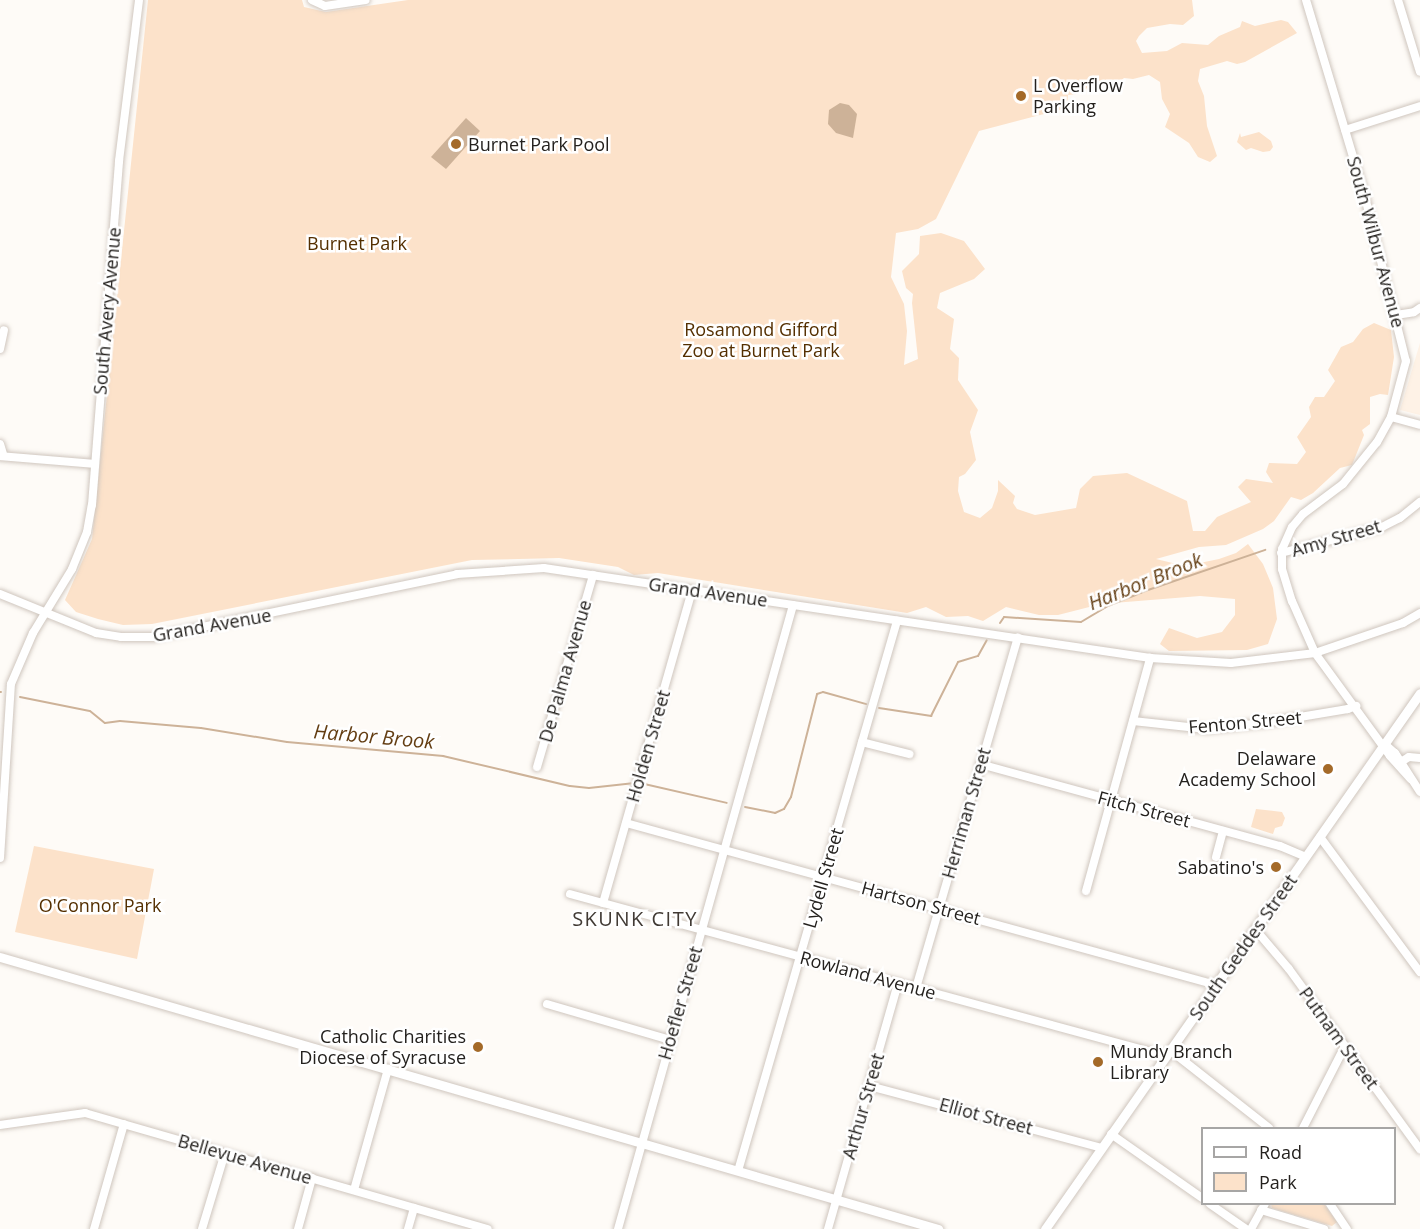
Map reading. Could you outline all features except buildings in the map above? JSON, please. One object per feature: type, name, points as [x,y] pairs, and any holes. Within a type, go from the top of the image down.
[{"type":"main road","name":"South Geddes Street","points":[[1045,1229],[1420,693]]},
{"type":"main road","points":[[0,957],[938,1229]]},
{"type":"street","name":"South Avery Avenue","points":[[0,858],[11,684],[19,662],[72,569],[87,532],[95,464],[118,161],[139,0]]},
{"type":"street","points":[[312,0],[325,6],[366,0]]},
{"type":"street","name":"South Wilbur Avenue","points":[[1281,553],[1292,527],[1356,470],[1391,417],[1406,361],[1396,315],[1345,130],[1306,0]]},
{"type":"street","points":[[1398,0],[1420,72]]},
{"type":"street","points":[[1345,130],[1420,106]]},
{"type":"street","points":[[1396,315],[1414,312],[1420,308]]},
{"type":"street","points":[[0,349],[4,330]]},
{"type":"street","points":[[1391,417],[1420,425]]},
{"type":"street","points":[[0,444],[2,455],[95,464]]},
{"type":"street","name":"Amy Street","points":[[1281,553],[1382,526],[1400,518],[1420,502]]},
{"type":"street","points":[[1281,553],[1282,569],[1292,601],[1315,652],[1384,744],[1397,766],[1411,780]]},
{"type":"street","name":"Grand Avenue","points":[[0,594],[96,633],[121,638],[154,637],[457,574],[544,568],[1150,658],[1230,663],[1315,652],[1402,623],[1420,613]]},
{"type":"street","name":"De Palma Avenue","points":[[537,767],[593,575]]},
{"type":"street","name":"Holden Street","points":[[603,903],[692,590]]},
{"type":"street","name":"Hoefler Street","points":[[618,1229],[793,605]]},
{"type":"street","name":"Lydell Street","points":[[738,1171],[897,621]]},
{"type":"street","name":"Herriman Street","points":[[916,988],[1018,638]]},
{"type":"street","points":[[1086,891],[1150,658]]},
{"type":"street","name":"Fenton Street","points":[[1133,722],[1207,729],[1264,723],[1348,710],[1356,706]]},
{"type":"street","points":[[862,742],[909,754]]},
{"type":"street","points":[[1384,744],[1401,762],[1420,792]]},
{"type":"street","points":[[1401,762],[1409,757],[1420,758]]},
{"type":"street","name":"Fitch Street","points":[[980,764],[1280,846],[1306,857]]},
{"type":"street","name":"Hartson Street","points":[[626,823],[1216,985]]},
{"type":"street","points":[[1216,857],[1223,831]]},
{"type":"street","points":[[1320,837],[1420,972]]},
{"type":"street","name":"Rowland Avenue","points":[[570,894],[898,984],[1168,1053],[1268,1127]]},
{"type":"street","name":"Putnam Street","points":[[1255,929],[1276,953],[1420,1149]]},
{"type":"street","name":"Arthur Street","points":[[828,1229],[898,984]]},
{"type":"street","points":[[547,1004],[670,1040]]},
{"type":"street","points":[[1303,1127],[1345,1046]]},
{"type":"street","points":[[354,1190],[388,1069]]},
{"type":"street","name":"Elliot Street","points":[[869,1086],[1102,1148]]},
{"type":"street","name":"Bellevue Avenue","points":[[0,1125],[85,1113],[488,1229]]},
{"type":"street","points":[[94,1229],[124,1124]]},
{"type":"street","points":[[1111,1134],[1201,1197]]},
{"type":"street","points":[[202,1229],[225,1153]]},
{"type":"street","points":[[298,1229],[312,1178]]},
{"type":"street","points":[[1213,1205],[1246,1229]]},
{"type":"street","points":[[1331,1205],[1347,1229]]},
{"type":"street","points":[[1251,1229],[1263,1207],[1324,1229]]},
{"type":"street","points":[[408,1229],[414,1208]]},
{"type":"shaded area","points":[[840,103],[849,105],[857,114],[853,138],[836,133],[828,124],[829,110]]},
{"type":"shaded area","name":"Burnet Park Pool","points":[[466,118],[480,131],[446,169],[431,157]]},
{"type":"shaded area","points":[[1420,343],[1420,415],[1400,410]]},
{"type":"green space","name":"Burnet Park","points":[[148,0],[302,0],[304,7],[326,12],[408,0],[1192,0],[1194,16],[1183,25],[1170,24],[1147,28],[1139,36],[1136,41],[1142,53],[1167,51],[1182,43],[1208,45],[1219,36],[1240,27],[1242,21],[1255,26],[1281,20],[1288,22],[1297,33],[1245,62],[1237,64],[1227,61],[1200,69],[1198,81],[1204,96],[1207,126],[1217,156],[1210,162],[1198,157],[1189,143],[1165,127],[1170,114],[1162,99],[1160,82],[1149,75],[1133,79],[1124,78],[1119,82],[1099,81],[1077,94],[1068,95],[1067,108],[979,131],[936,219],[918,229],[896,233],[891,277],[904,304],[907,331],[904,365],[918,359],[913,294],[906,288],[902,271],[919,254],[920,236],[941,233],[964,241],[985,269],[974,279],[940,293],[937,308],[954,319],[950,349],[959,358],[958,380],[978,410],[970,432],[976,460],[965,474],[959,477],[958,491],[964,512],[980,518],[992,508],[998,491],[998,480],[1015,496],[1013,503],[1017,509],[1035,515],[1076,508],[1080,489],[1093,476],[1127,473],[1187,501],[1193,531],[1205,531],[1217,517],[1251,502],[1238,487],[1246,479],[1273,483],[1266,472],[1269,463],[1297,464],[1306,452],[1297,437],[1311,417],[1309,407],[1315,397],[1324,397],[1335,381],[1328,370],[1341,347],[1353,342],[1363,329],[1374,323],[1391,330],[1394,357],[1388,395],[1380,394],[1370,397],[1370,424],[1362,430],[1364,435],[1352,465],[1340,468],[1313,493],[1301,500],[1291,497],[1274,521],[1263,529],[1226,545],[1199,547],[1156,559],[1185,566],[1219,559],[1236,553],[1248,544],[1263,564],[1273,588],[1277,619],[1268,644],[1247,650],[1169,651],[1160,644],[1169,628],[1197,638],[1222,632],[1235,615],[1235,599],[1200,596],[1101,604],[1058,615],[1039,615],[1006,607],[983,621],[968,616],[946,617],[926,607],[907,613],[658,573],[634,575],[618,567],[559,558],[472,560],[152,624],[123,625],[76,612],[65,600],[92,539]]},
{"type":"green space","points":[[1259,132],[1271,141],[1273,147],[1270,151],[1263,152],[1251,148],[1246,150],[1237,142],[1240,133],[1241,137]]},
{"type":"green space","points":[[1256,809],[1282,812],[1285,818],[1282,826],[1275,828],[1273,834],[1251,827]]},
{"type":"green space","name":"O'Connor Park","points":[[34,846],[154,869],[137,959],[15,932]]},
{"type":"green space","points":[[1271,1205],[1325,1205],[1337,1222],[1332,1226],[1272,1208]]},
{"type":"waterway","name":"Harbor Brook","points":[[1000,623],[1004,617],[1081,622],[1108,606],[1148,590],[1265,550]]},
{"type":"waterway","name":"Harbor Brook","points":[[879,708],[931,716],[958,662],[978,656],[987,640]]},
{"type":"waterway","name":"Harbor Brook","points":[[745,807],[775,813],[784,809],[791,797],[817,694],[823,692],[866,704]]},
{"type":"waterway","name":"Harbor Brook","points":[[20,697],[90,711],[105,723],[120,721],[201,728],[287,742],[443,756],[570,786],[589,788],[635,783]]},
{"type":"waterway","name":"Harbor Brook","points":[[640,783],[727,803]]},
{"type":"place","name":"L Overflow Parking","points":[[1021,96]]},
{"type":"place","name":"Burnet Park Pool","points":[[456,144]]},
{"type":"place","name":"Delaware Academy School","points":[[1328,769]]},
{"type":"place","name":"Sabatino's","points":[[1276,867]]},
{"type":"place","name":"Catholic Charities Diocese of Syracuse","points":[[478,1047]]},
{"type":"place","name":"Mundy Branch Library","points":[[1098,1062]]},
{"type":"district","name":"SKUNK CITY","points":[[635,918]]},
{"type":"park label","name":"Rosamond Gifford Zoo at Burnet Park","points":[[761,340]]}]
